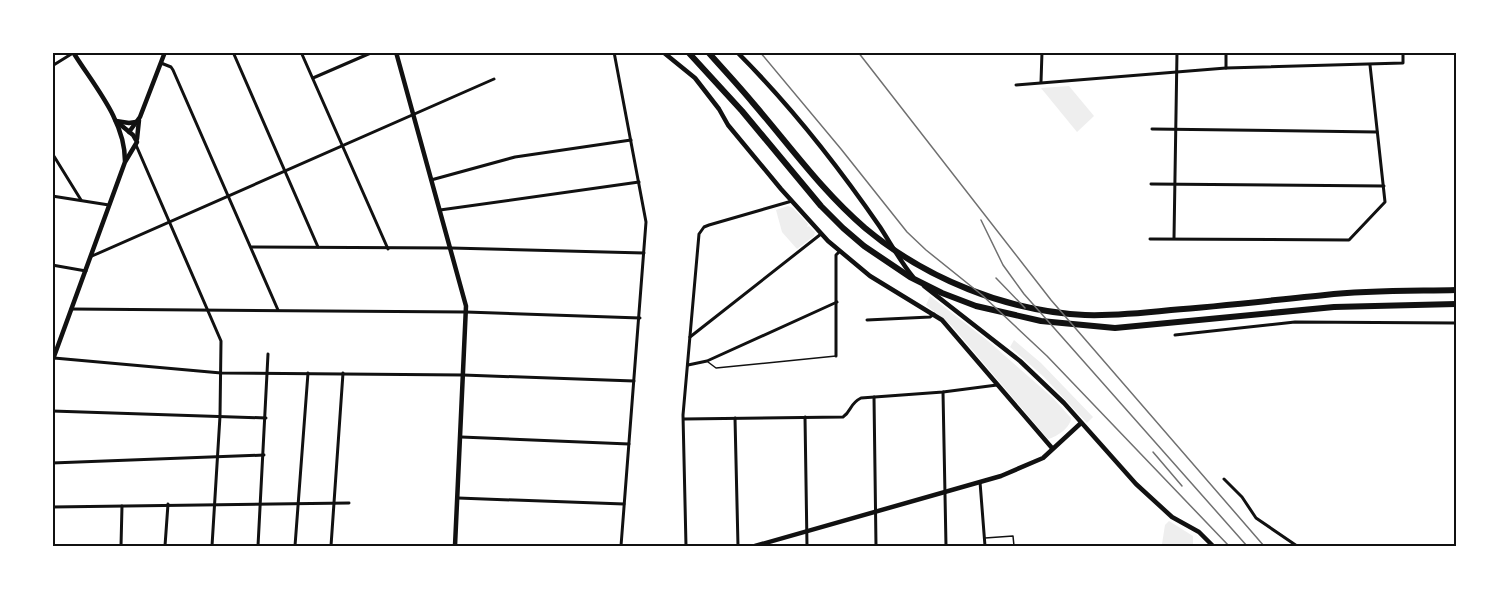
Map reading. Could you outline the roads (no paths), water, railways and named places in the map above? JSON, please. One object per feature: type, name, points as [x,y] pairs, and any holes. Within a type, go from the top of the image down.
[{"type":"highway","points":[[687,52],[742,111],[821,206],[843,228],[864,246],[910,277],[976,306],[1023,318],[1070,325],[1116,328],[1334,307],[1456,304]]},
{"type":"highway","points":[[708,52],[753,102],[815,178],[866,228],[913,261],[942,277],[1000,300],[1064,313],[1096,315],[1141,313],[1339,294],[1456,290]]},
{"type":"street","points":[[123,138],[138,120],[165,52]]},
{"type":"street","points":[[233,52],[318,247]]},
{"type":"street","points":[[301,52],[388,249]]},
{"type":"street","points":[[313,78],[373,52]]},
{"type":"street","points":[[396,52],[451,248],[466,312],[455,546]]},
{"type":"street","points":[[614,52],[645,211],[640,318],[621,546]]},
{"type":"street","points":[[663,52],[695,78],[713,100],[728,125],[821,234],[839,252],[870,276],[933,314],[950,328],[996,385],[1052,448]]},
{"type":"street","points":[[738,52],[824,152],[914,279],[1020,361],[1059,398],[1128,476],[1157,504],[1181,523],[1198,532],[1213,546]]},
{"type":"street","points":[[1041,82],[1042,52]]},
{"type":"street","points":[[1174,238],[1177,52]]},
{"type":"street","points":[[1226,52],[1226,68]]},
{"type":"street","points":[[1016,85],[1226,68],[1403,63],[1403,52]]},
{"type":"street","points":[[52,66],[73,53],[116,120],[123,138],[125,162]]},
{"type":"street","points":[[161,63],[173,69],[278,310]]},
{"type":"street","points":[[1150,239],[1349,240],[1385,202],[1370,65]]},
{"type":"street","points":[[91,256],[494,79]]},
{"type":"street","points":[[116,120],[129,123],[138,120]]},
{"type":"street","points":[[116,120],[137,139]]},
{"type":"street","points":[[138,120],[136,145],[221,341],[220,416],[212,546]]},
{"type":"street","points":[[1152,129],[1377,132]]},
{"type":"street","points":[[431,180],[515,157],[631,140]]},
{"type":"street","points":[[136,145],[125,162],[72,309],[56,345],[53,360],[221,373],[463,375],[634,381]]},
{"type":"street","points":[[125,149],[131,150]]},
{"type":"street","points":[[52,153],[81,200]]},
{"type":"street","points":[[440,210],[639,182]]},
{"type":"street","points":[[1151,184],[1384,186]]},
{"type":"street","points":[[52,196],[109,205]]},
{"type":"street","points":[[686,546],[684,419],[699,234],[704,227],[792,201]]},
{"type":"street","points":[[690,337],[821,234]]},
{"type":"street","points":[[252,247],[451,248],[644,253]]},
{"type":"street","points":[[836,356],[836,255],[839,252]]},
{"type":"street","points":[[52,265],[86,271]]},
{"type":"street","points":[[688,365],[707,361],[837,302]]},
{"type":"street","points":[[72,309],[466,312],[640,318]]},
{"type":"street","points":[[867,320],[930,317],[933,314]]},
{"type":"street","points":[[1175,335],[1294,322],[1456,323]]},
{"type":"street","points":[[258,546],[268,354]]},
{"type":"street","points":[[296,546],[308,373]]},
{"type":"street","points":[[331,546],[343,373]]},
{"type":"street","points":[[684,419],[843,417],[855,401],[861,398],[943,392],[996,385]]},
{"type":"street","points":[[943,392],[946,546]]},
{"type":"street","points":[[874,397],[876,546]]},
{"type":"street","points":[[52,411],[266,418]]},
{"type":"street","points":[[805,417],[807,546]]},
{"type":"street","points":[[735,418],[738,546]]},
{"type":"street","points":[[755,546],[980,483],[1043,458],[1081,423]]},
{"type":"street","points":[[461,437],[629,444]]},
{"type":"street","points":[[52,463],[264,455]]},
{"type":"street","points":[[1224,479],[1242,497],[1256,518],[1297,546]]},
{"type":"street","points":[[980,483],[986,546]]},
{"type":"street","points":[[458,498],[624,504]]},
{"type":"street","points":[[52,507],[349,502]]},
{"type":"street","points":[[165,546],[168,504]]},
{"type":"street","points":[[120,546],[122,506]]},
{"type":"lane","points":[[707,361],[716,368],[836,356]]},
{"type":"lane","points":[[985,538],[1012,536],[1014,546]]},
{"type":"railway","points":[[760,52],[907,232],[982,295],[1047,356],[1229,546]]},
{"type":"railway","points":[[858,52],[1051,300],[1264,546]]},
{"type":"railway","points":[[981,220],[1003,265],[1024,294],[1247,546]]},
{"type":"railway","points":[[996,278],[1025,308]]},
{"type":"railway","points":[[1153,452],[1182,486]]}]
